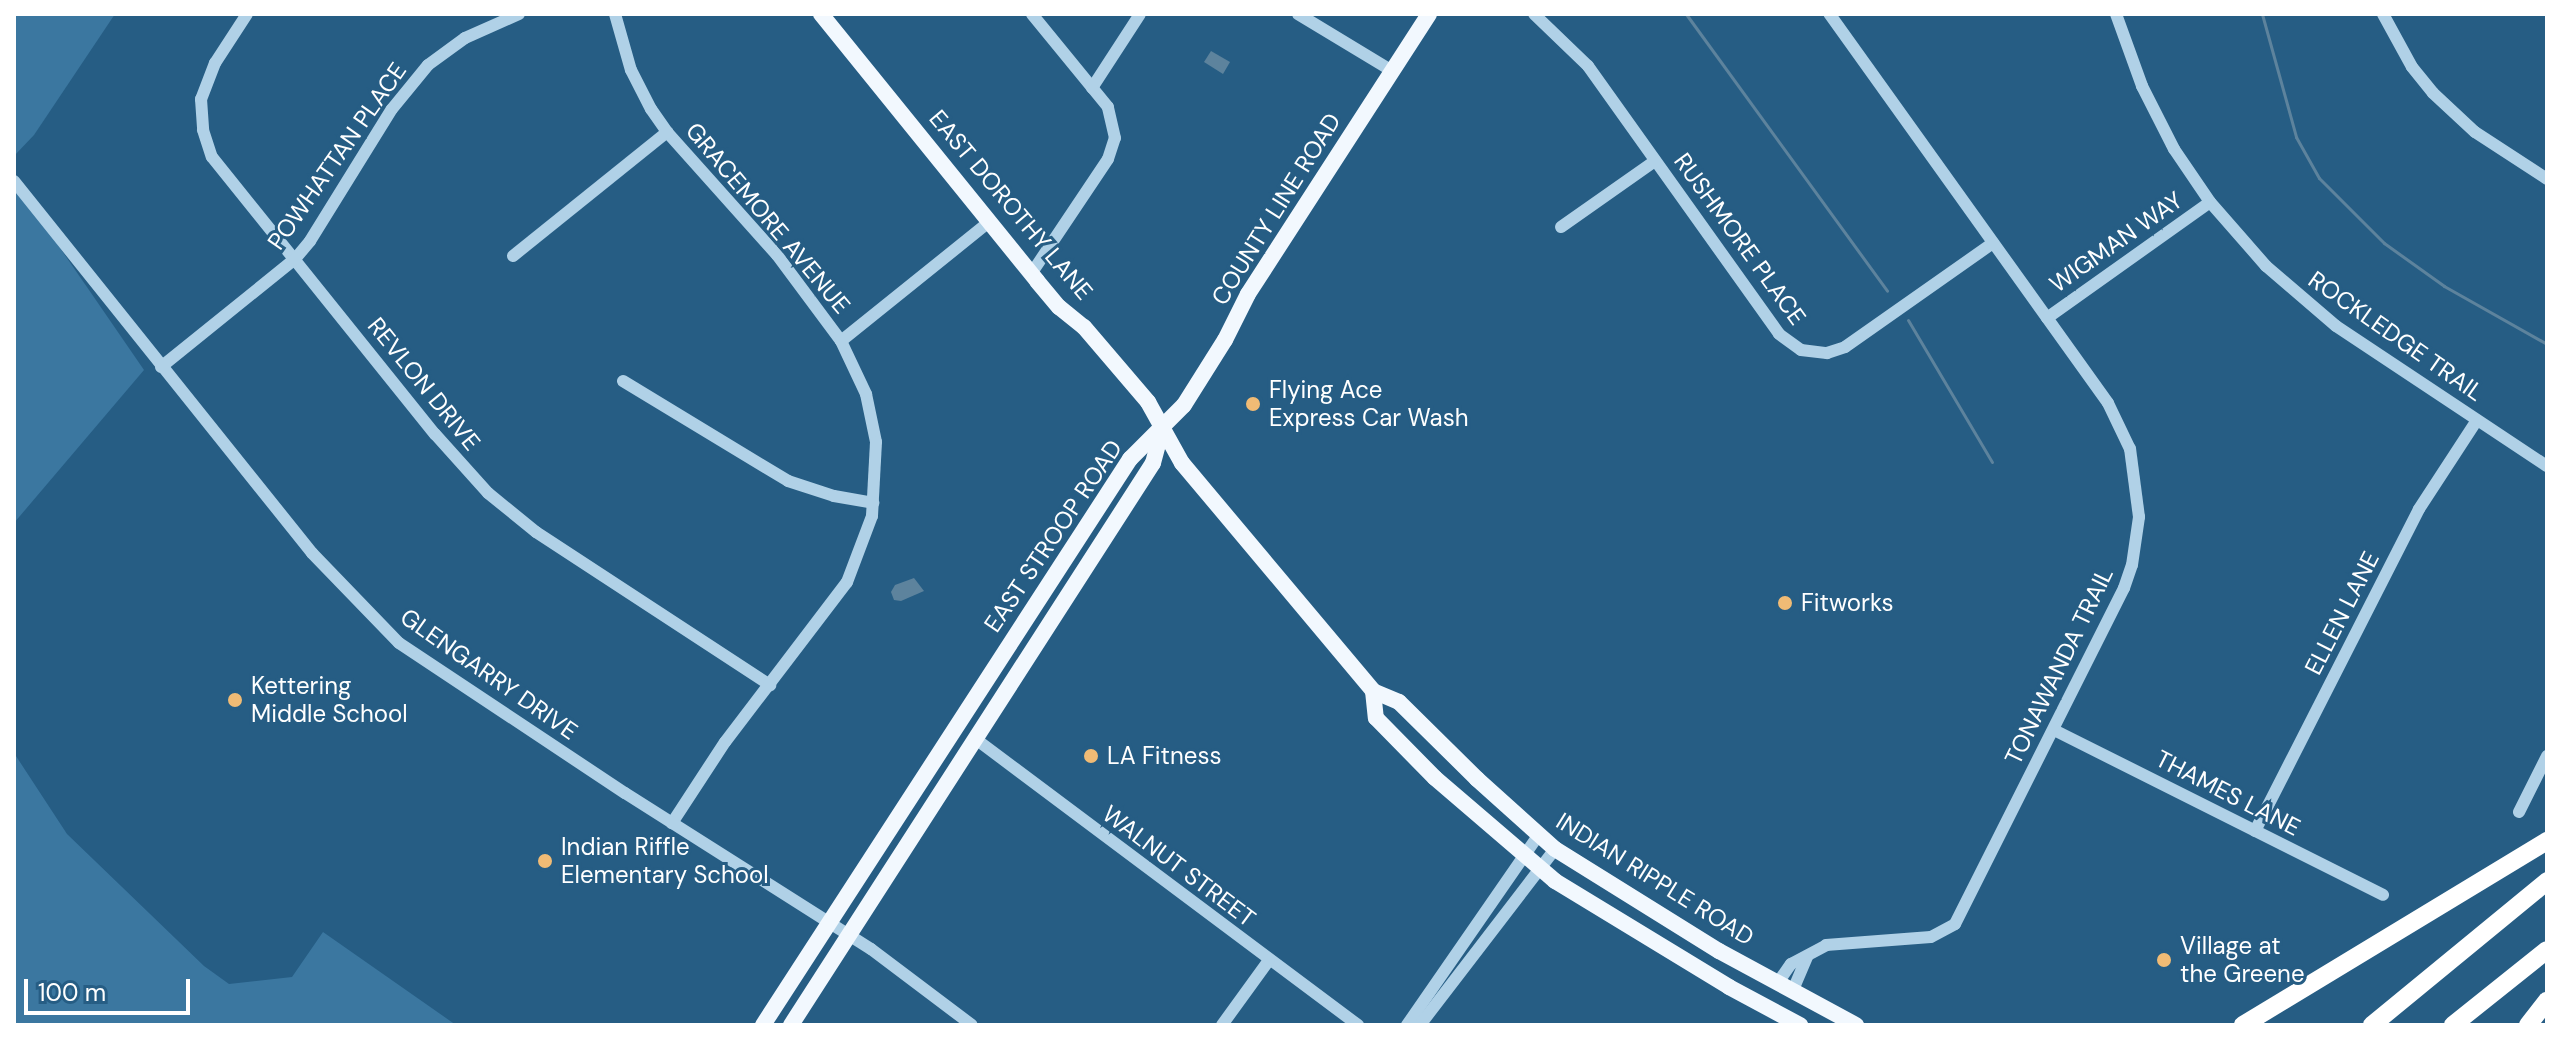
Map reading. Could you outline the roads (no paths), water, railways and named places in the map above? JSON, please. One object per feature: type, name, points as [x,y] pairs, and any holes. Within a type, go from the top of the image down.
[{"type":"highway","points":[[2243,1025],[2547,841]]},
{"type":"highway","points":[[2372,1025],[2547,881]]},
{"type":"highway","points":[[2453,1025],[2547,950]]},
{"type":"highway","points":[[2528,1025],[2547,1001]]},
{"type":"main road","name":"EAST DOROTHY LANE","points":[[821,14],[1031,274],[1059,307],[1084,327],[1148,402],[1162,428]]},
{"type":"main road","name":"COUNTY LINE ROAD","points":[[1162,428],[1184,405],[1225,340],[1248,294],[1429,14]]},
{"type":"main road","name":"EAST STROOP ROAD","points":[[791,1025],[851,937],[1153,463],[1162,428]]},
{"type":"main road","name":"EAST STROOP ROAD","points":[[763,1025],[1130,459],[1162,428]]},
{"type":"main road","name":"INDIAN RIPPLE ROAD","points":[[1162,428],[1182,463],[1373,691],[1399,702],[1538,836],[1686,932],[1856,1025]]},
{"type":"main road","points":[[1029,658],[1032,628],[1042,613],[1040,597],[1054,598],[1072,589]]},
{"type":"main road","name":"INDIAN RIPPLE ROAD","points":[[1373,691],[1376,718],[1435,778],[1541,869],[1729,987],[1800,1025]]},
{"type":"main road","points":[[1729,987],[1749,985],[1774,1000],[1786,986]]},
{"type":"street","name":"REVLON DRIVE","points":[[247,14],[215,63],[201,99],[203,130],[212,157],[435,434],[488,493],[536,532],[770,685]]},
{"type":"street","name":"POWHATTAN PLACE","points":[[161,367],[295,259],[310,241],[392,109],[428,65],[465,38],[519,14]]},
{"type":"street","name":"GRACEMORE AVENUE","points":[[615,14],[639,88],[667,132],[767,243],[841,341],[857,369],[873,420],[877,471],[868,533],[847,582],[725,742],[672,823]]},
{"type":"street","points":[[1031,274],[1114,145],[1112,117],[1032,14]]},
{"type":"street","points":[[1092,88],[1140,14]]},
{"type":"street","points":[[1298,14],[1392,71]]},
{"type":"street","name":"RUSHMORE PLACE","points":[[1534,14],[1574,50],[1779,334],[1793,346],[1808,352],[1827,353],[1845,347],[1993,243]]},
{"type":"street","name":"TONAWANDA TRAIL","points":[[1786,986],[1807,957],[1826,945],[1931,937],[1955,924],[2124,588],[2132,565],[2139,517],[2138,489],[2125,435],[2108,403],[1829,14]]},
{"type":"street","name":"ROCKLEDGE TRAIL","points":[[2116,14],[2154,111],[2210,202],[2266,266],[2309,305],[2547,466]]},
{"type":"street","points":[[2383,14],[2412,67],[2433,93],[2475,132],[2547,179]]},
{"type":"street","points":[[513,256],[667,132]]},
{"type":"street","points":[[1561,227],[1655,161]]},
{"type":"street","name":"GLENGARRY DRIVE","points":[[14,181],[312,553],[399,643],[851,937],[972,1025]]},
{"type":"street","name":"WIGMAN WAY","points":[[2047,318],[2210,202]]},
{"type":"street","points":[[841,341],[989,222]]},
{"type":"street","points":[[623,381],[788,481],[834,496],[873,503]]},
{"type":"street","name":"ELLEN LANE","points":[[2255,831],[2419,509],[2477,420]]},
{"type":"street","name":"THAMES LANE","points":[[2054,730],[2383,895]]},
{"type":"street","name":"WALNUT STREET","points":[[977,740],[1358,1025]]},
{"type":"street","points":[[2519,812],[2547,756]]},
{"type":"street","points":[[1407,1025],[1538,836]]},
{"type":"street","points":[[1420,1025],[1555,849]]},
{"type":"street","points":[[1222,1025],[1269,960]]},
{"type":"waterway","points":[[1686,14],[1887,291]]},
{"type":"waterway","points":[[2262,14],[2296,137],[2319,178],[2384,243],[2444,286],[2547,344]]},
{"type":"waterway","points":[[1908,320],[1992,462]]},
{"type":"place","name":"Flying Ace Express Car Wash","points":[[1253,404]]},
{"type":"place","name":"Fitworks","points":[[1785,603]]},
{"type":"place","name":"Kettering Middle School","points":[[235,700]]},
{"type":"place","name":"LA Fitness","points":[[1091,756]]},
{"type":"place","name":"Indian Riffle Elementary School","points":[[545,861]]},
{"type":"place","name":"Village at the Greene","points":[[2164,960]]}]
